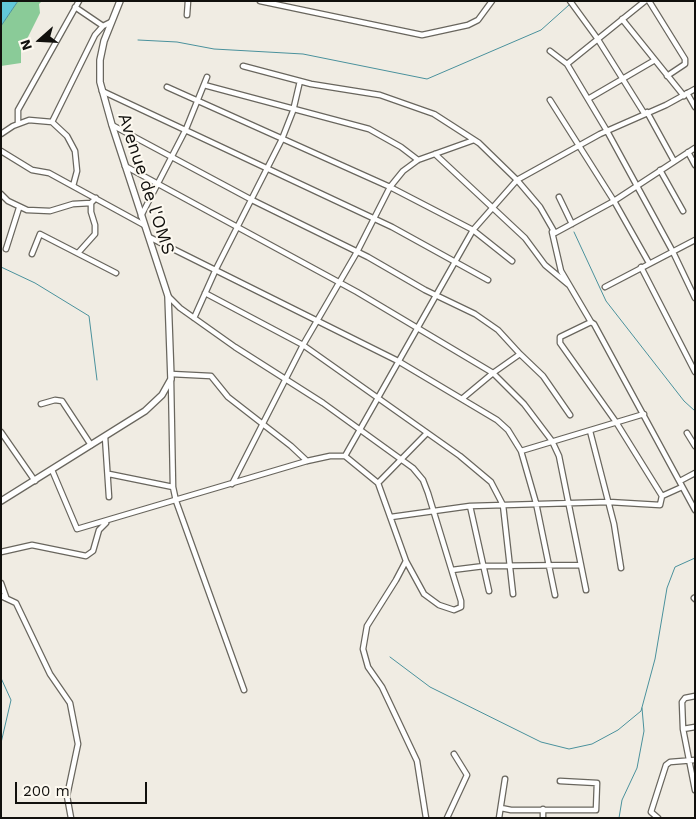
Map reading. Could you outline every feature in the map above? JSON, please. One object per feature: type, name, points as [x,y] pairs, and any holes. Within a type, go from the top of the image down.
[{"type":"street","points":[[18,124],[18,110],[79,1]]},
{"type":"street","name":"Avenue de l'OMS","points":[[120,1],[111,22],[100,60],[102,91],[147,236],[168,296],[171,376]]},
{"type":"street","points":[[187,15],[188,1]]},
{"type":"street","points":[[260,1],[422,35],[468,25],[478,20],[492,1]]},
{"type":"street","points":[[570,1],[597,38],[646,113],[674,161]]},
{"type":"street","points":[[567,64],[597,38],[647,1],[685,59],[685,64],[668,76]]},
{"type":"street","points":[[75,7],[103,26]]},
{"type":"street","points":[[622,19],[695,107]]},
{"type":"street","points":[[52,122],[95,35],[103,26],[111,22]]},
{"type":"street","points":[[550,51],[567,64],[607,131],[673,252],[695,298]]},
{"type":"street","points":[[588,99],[655,60]]},
{"type":"street","points":[[243,66],[300,81],[398,100],[434,114],[474,140],[517,180],[543,211],[552,232],[561,271],[590,322],[604,340],[695,510]]},
{"type":"street","points":[[141,216],[186,129],[207,77]]},
{"type":"street","points":[[194,318],[216,269],[269,168],[282,139],[294,109],[300,81]]},
{"type":"street","points":[[204,85],[369,128],[401,147],[418,160]]},
{"type":"street","points":[[167,87],[198,103],[390,187],[473,230],[512,261]]},
{"type":"street","points":[[346,456],[362,430],[417,326],[473,230],[517,180],[607,131],[695,89]]},
{"type":"street","points":[[102,91],[374,218],[488,280]]},
{"type":"street","points":[[550,100],[614,201],[649,263]]},
{"type":"street","points":[[1,134],[18,124],[36,119],[52,122],[67,136],[75,151],[77,171],[73,186]]},
{"type":"street","points":[[112,125],[252,200],[475,314],[498,330],[543,376],[570,415]]},
{"type":"street","points":[[231,485],[303,345],[357,252],[390,187],[403,171],[418,160],[474,140]]},
{"type":"street","points":[[552,232],[557,232],[614,201],[695,148]]},
{"type":"street","points":[[1,151],[32,170],[49,172],[144,225]]},
{"type":"street","points":[[688,152],[695,165]]},
{"type":"street","points":[[435,154],[525,238],[545,265],[569,285]]},
{"type":"street","points":[[125,166],[238,226],[417,326],[493,373],[524,404],[552,442],[559,456],[586,590]]},
{"type":"street","points":[[660,170],[683,211]]},
{"type":"street","points":[[1,194],[19,208],[50,211],[73,204],[91,203],[96,198]]},
{"type":"street","points":[[559,197],[572,224]]},
{"type":"street","points":[[78,253],[95,234],[91,203]]},
{"type":"street","points":[[6,249],[19,208]]},
{"type":"street","points":[[32,254],[40,234],[116,273]]},
{"type":"street","points":[[147,236],[398,361],[463,398],[502,425],[514,438],[521,451],[536,503],[555,595]]},
{"type":"street","points":[[605,287],[695,240]]},
{"type":"street","points":[[641,267],[695,372]]},
{"type":"street","points":[[205,293],[303,345],[480,472],[496,489],[503,505],[513,594]]},
{"type":"street","points":[[52,470],[77,529],[110,521],[307,461],[330,456],[346,456],[378,483],[406,561],[428,598],[439,605],[456,610],[462,605],[434,510],[423,480],[401,458],[286,379],[235,347],[180,308],[168,296]]},
{"type":"street","points":[[391,517],[470,506],[536,503],[608,502],[660,505],[663,500],[662,496],[616,422],[560,343],[560,337],[590,322]]},
{"type":"street","points":[[463,398],[520,354]]},
{"type":"street","points":[[171,376],[211,376],[228,397],[307,461]]},
{"type":"street","points":[[1,501],[105,437],[156,402],[171,376]]},
{"type":"street","points":[[171,376],[176,501],[244,690]]},
{"type":"street","points":[[41,404],[62,400],[91,445]]},
{"type":"street","points":[[521,451],[644,414]]},
{"type":"street","points":[[590,431],[618,543],[621,568]]},
{"type":"street","points":[[1,432],[35,480]]},
{"type":"street","points":[[378,483],[427,433]]},
{"type":"street","points":[[687,433],[695,446]]},
{"type":"street","points":[[105,437],[109,474],[109,497]]},
{"type":"street","points":[[680,481],[695,472]]},
{"type":"street","points":[[109,474],[174,486]]},
{"type":"street","points":[[662,496],[682,487]]},
{"type":"street","points":[[470,506],[489,591]]},
{"type":"street","points":[[1,552],[32,545],[86,556],[93,551],[99,530],[110,521]]},
{"type":"street","points":[[406,561],[367,626],[362,649],[368,667],[382,687],[416,762],[426,818]]},
{"type":"street","points":[[452,570],[484,566],[581,564]]},
{"type":"street","points":[[1,583],[3,596],[16,603],[46,666],[70,703],[78,744],[67,796],[71,818]]},
{"type":"street","points":[[695,696],[685,698],[682,702],[683,728],[692,760],[695,790]]},
{"type":"street","points":[[683,728],[695,726]]},
{"type":"street","points":[[447,818],[467,774],[454,754]]},
{"type":"street","points":[[658,818],[651,812],[666,765],[670,762],[692,760]]},
{"type":"street","points":[[499,818],[505,779]]},
{"type":"street","points":[[501,808],[511,810],[596,810],[597,783],[560,781]]},
{"type":"street","points":[[543,809],[543,818]]},
{"type":"street","points":[[510,818],[511,810]]},
{"type":"green space","points":[[18,1],[42,1],[39,4],[40,13],[21,51],[21,63],[1,66],[1,26]]},
{"type":"water","points":[[1,1],[18,1],[1,26]]},
{"type":"waterway","points":[[138,40],[177,42],[214,49],[303,54],[427,79],[541,30],[569,5]]},
{"type":"waterway","points":[[574,232],[606,301],[684,401],[695,411]]},
{"type":"waterway","points":[[1,267],[35,283],[89,316],[97,380]]},
{"type":"waterway","points":[[390,657],[430,687],[541,742],[569,749],[592,744],[618,730],[641,711],[655,659],[667,588],[675,567],[695,558]]},
{"type":"waterway","points":[[1,678],[11,700],[1,743]]},
{"type":"waterway","points":[[619,818],[622,800],[637,768],[644,731],[642,708]]}]
